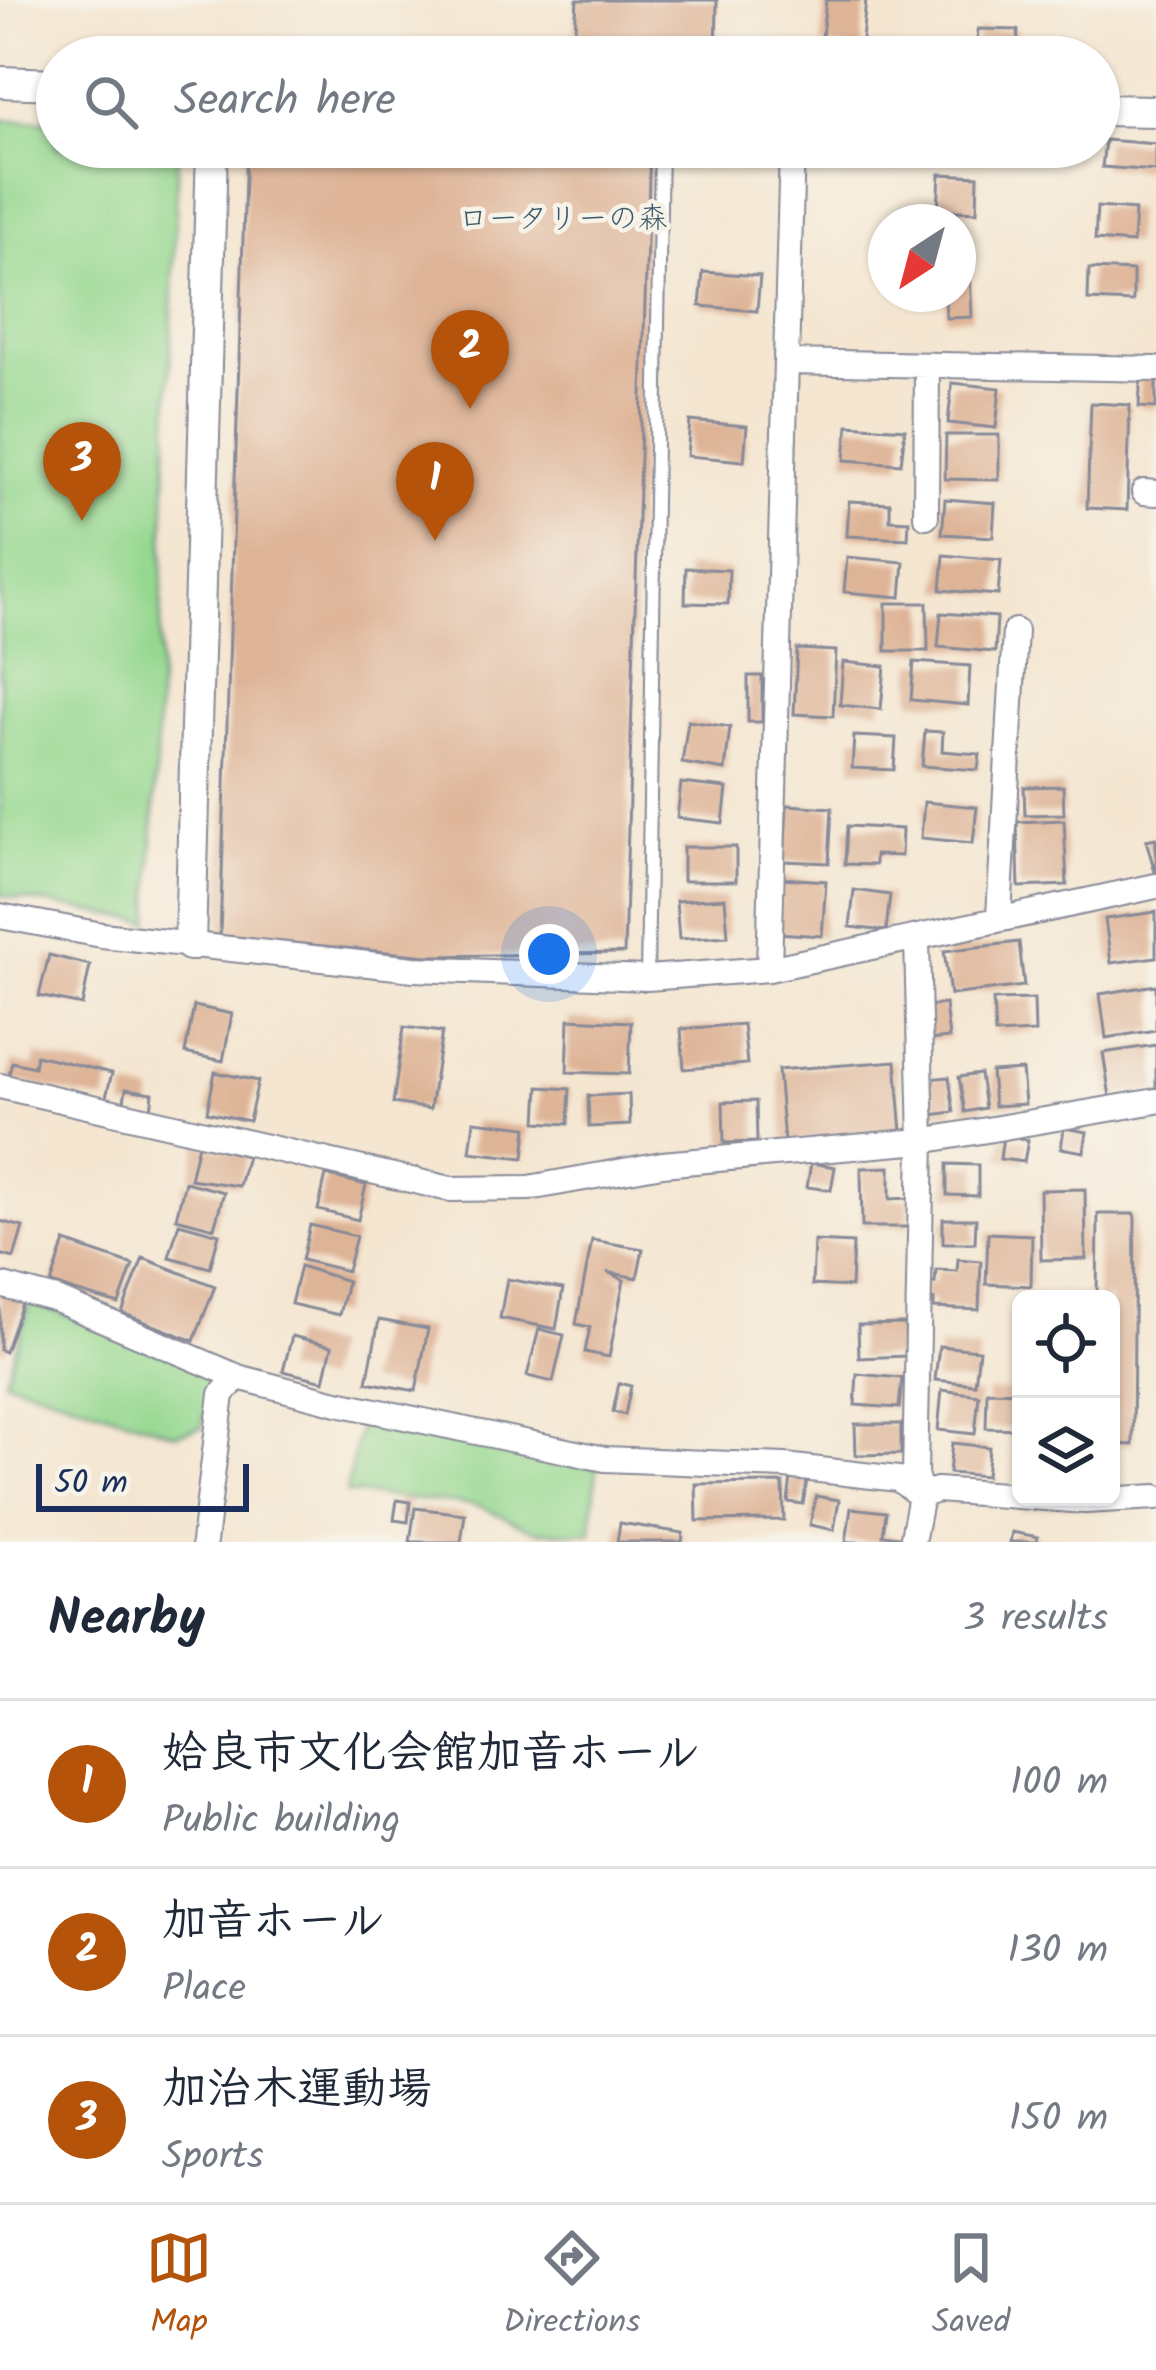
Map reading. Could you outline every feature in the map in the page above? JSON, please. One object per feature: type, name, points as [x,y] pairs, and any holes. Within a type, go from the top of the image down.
[{"type":"street","points":[[0,82],[36,83]]},
{"type":"street","points":[[1120,110],[1156,111]]},
{"type":"street","points":[[190,945],[211,168]]},
{"type":"street","points":[[769,970],[791,168]]},
{"type":"street","points":[[786,362],[1156,369]]},
{"type":"street","points":[[926,516],[927,365]]},
{"type":"street","points":[[998,916],[1015,631]]},
{"type":"street","points":[[0,916],[190,945],[414,969],[647,978],[769,970],[917,941],[998,916],[1156,886]]},
{"type":"street","points":[[912,1542],[921,1496],[915,1474],[922,1141],[917,941]]},
{"type":"street","points":[[0,1086],[450,1189],[529,1188],[662,1164],[922,1141],[1156,1101]]},
{"type":"street","points":[[0,1285],[57,1300],[238,1377],[333,1402],[605,1459],[830,1471],[898,1479],[921,1496]]},
{"type":"street","points":[[204,1542],[222,1394],[238,1377]]},
{"type":"street","points":[[921,1496],[937,1490],[1084,1501],[1156,1497]]},
{"type":"lane","points":[[647,978],[661,168]]},
{"type":"green space","points":[[0,120],[36,121],[36,168],[177,168],[150,922],[0,895]]},
{"type":"green space","points":[[31,1302],[198,1367],[212,1383],[202,1427],[176,1434],[5,1380]]},
{"type":"green space","points":[[361,1420],[597,1468],[591,1533],[536,1531],[477,1505],[346,1493]]},
{"type":"building","points":[[577,0],[717,0],[716,36],[574,36]]},
{"type":"building","points":[[826,0],[866,0],[862,36],[822,36]]},
{"type":"building","points":[[978,29],[1018,30],[1018,36],[978,36]]},
{"type":"building","points":[[1120,141],[1156,144],[1156,171],[1116,168],[1120,168]]},
{"type":"building","points":[[245,168],[649,168],[624,953],[428,956],[220,936]]},
{"type":"building","points":[[940,174],[978,176],[977,212],[976,204],[938,204]]},
{"type":"building","points":[[1097,207],[1135,210],[1133,243],[1095,240]]},
{"type":"building","points":[[1089,269],[1133,271],[1133,302],[1088,300]]},
{"type":"building","points":[[703,272],[760,276],[757,311],[700,306]]},
{"type":"building","points":[[946,312],[972,312],[972,317],[946,318]]},
{"type":"building","points":[[1141,371],[1156,372],[1156,408],[1139,407]]},
{"type":"building","points":[[952,383],[1000,388],[996,428],[948,423]]},
{"type":"building","points":[[1091,403],[1130,405],[1127,510],[1087,508]]},
{"type":"building","points":[[690,421],[747,426],[744,461],[687,456]]},
{"type":"building","points":[[848,425],[905,429],[901,464],[845,460]]},
{"type":"building","points":[[946,435],[999,435],[999,480],[945,479]]},
{"type":"building","points":[[945,499],[995,503],[993,537],[942,534]]},
{"type":"building","points":[[849,501],[890,503],[890,520],[909,521],[908,539],[847,536]]},
{"type":"building","points":[[944,555],[1001,560],[998,595],[941,590]]},
{"type":"building","points":[[847,557],[904,562],[901,597],[844,592]]},
{"type":"building","points":[[686,568],[729,570],[728,604],[685,603]]},
{"type":"building","points":[[886,603],[927,603],[928,651],[886,651]]},
{"type":"building","points":[[941,613],[997,617],[995,652],[938,647]]},
{"type":"building","points":[[797,649],[836,651],[833,716],[794,714]]},
{"type":"building","points":[[843,662],[885,666],[881,709],[840,705]]},
{"type":"building","points":[[914,662],[970,666],[968,705],[911,700]]},
{"type":"building","points":[[748,676],[762,676],[762,722],[748,722]]},
{"type":"building","points":[[688,721],[730,727],[725,770],[682,763]]},
{"type":"building","points":[[925,731],[943,732],[942,751],[980,754],[978,770],[922,766]]},
{"type":"building","points":[[854,736],[896,738],[894,770],[852,768]]},
{"type":"building","points":[[681,783],[727,788],[723,823],[677,818]]},
{"type":"building","points":[[1063,786],[1064,814],[1025,815],[1024,787]]},
{"type":"building","points":[[924,802],[977,807],[973,843],[921,838]]},
{"type":"building","points":[[787,805],[832,808],[829,863],[784,861]]},
{"type":"building","points":[[1064,820],[1067,885],[1019,887],[1017,822]]},
{"type":"building","points":[[847,826],[902,829],[901,856],[875,855],[875,865],[845,864]]},
{"type":"building","points":[[1156,838],[1156,871],[1155,872],[1146,840]]},
{"type":"building","points":[[683,847],[736,847],[736,881],[683,881]]},
{"type":"building","points":[[782,878],[826,881],[822,936],[778,933]]},
{"type":"building","points":[[854,890],[890,895],[886,931],[850,927]]},
{"type":"building","points":[[725,898],[728,936],[679,939],[676,901]]},
{"type":"building","points":[[1156,912],[1156,957],[1111,963],[1105,919]]},
{"type":"building","points":[[1019,942],[1024,986],[950,995],[944,951]]},
{"type":"building","points":[[49,955],[90,965],[82,1005],[39,996]]},
{"type":"building","points":[[1156,985],[1156,1030],[1106,1038],[1100,994]]},
{"type":"building","points":[[1034,999],[1035,1032],[995,1034],[993,1000]]},
{"type":"building","points":[[945,1004],[949,1038],[927,1040],[923,1007]]},
{"type":"building","points":[[194,1006],[232,1014],[223,1061],[185,1053]]},
{"type":"building","points":[[569,1019],[631,1022],[629,1074],[567,1072]]},
{"type":"building","points":[[743,1024],[747,1064],[684,1069],[681,1029]]},
{"type":"building","points":[[404,1027],[442,1032],[430,1109],[393,1103]]},
{"type":"building","points":[[1156,1045],[1156,1090],[1110,1097],[1103,1053]]},
{"type":"building","points":[[36,1055],[112,1073],[105,1101],[8,1079],[12,1062],[34,1067]]},
{"type":"building","points":[[896,1061],[902,1132],[784,1142],[778,1070]]},
{"type":"building","points":[[1022,1070],[1025,1104],[994,1106],[991,1072]]},
{"type":"building","points":[[215,1072],[258,1081],[249,1121],[207,1112]]},
{"type":"building","points":[[980,1074],[985,1108],[965,1112],[959,1077]]},
{"type":"building","points":[[949,1077],[954,1112],[931,1115],[926,1079]]},
{"type":"building","points":[[539,1087],[570,1089],[568,1124],[537,1122]]},
{"type":"building","points":[[126,1089],[153,1093],[151,1110],[123,1107]]},
{"type":"building","points":[[629,1094],[630,1125],[589,1127],[588,1096]]},
{"type":"building","points":[[756,1101],[757,1142],[724,1143],[723,1102]]},
{"type":"building","points":[[474,1121],[527,1127],[524,1158],[470,1152]]},
{"type":"building","points":[[1064,1128],[1087,1132],[1084,1152],[1061,1148]]},
{"type":"building","points":[[1003,1136],[1028,1140],[1024,1162],[1000,1159]]},
{"type":"building","points":[[198,1144],[247,1156],[239,1186],[190,1179]]},
{"type":"building","points":[[811,1163],[835,1167],[831,1190],[807,1187]]},
{"type":"building","points":[[947,1164],[978,1165],[978,1196],[947,1195]]},
{"type":"building","points":[[890,1167],[890,1199],[909,1198],[909,1227],[862,1227],[861,1168]]},
{"type":"building","points":[[326,1175],[366,1185],[358,1220],[318,1210]]},
{"type":"building","points":[[185,1182],[224,1192],[214,1228],[176,1218]]},
{"type":"building","points":[[1085,1189],[1086,1259],[1041,1260],[1040,1190]]},
{"type":"building","points":[[1098,1214],[1135,1214],[1133,1445],[1120,1444],[1120,1290],[1097,1290]]},
{"type":"building","points":[[943,1219],[976,1219],[975,1243],[943,1243]]},
{"type":"building","points":[[0,1221],[23,1227],[14,1258],[0,1254]]},
{"type":"building","points":[[179,1223],[219,1234],[210,1268],[169,1257]]},
{"type":"building","points":[[310,1225],[356,1236],[347,1271],[302,1260]]},
{"type":"building","points":[[988,1233],[1032,1235],[1031,1286],[986,1284]]},
{"type":"building","points":[[592,1240],[643,1249],[637,1278],[607,1272],[624,1280],[609,1357],[585,1352],[590,1327],[576,1324]]},
{"type":"building","points":[[814,1241],[853,1243],[851,1287],[812,1285]]},
{"type":"building","points":[[65,1242],[133,1265],[119,1304],[51,1284]]},
{"type":"building","points":[[143,1258],[215,1286],[194,1341],[122,1313]]},
{"type":"building","points":[[958,1259],[981,1261],[979,1310],[934,1308],[934,1300],[923,1300],[924,1282],[935,1283],[936,1270],[957,1271]]},
{"type":"building","points":[[300,1266],[347,1281],[339,1315],[291,1304]]},
{"type":"building","points":[[507,1279],[563,1289],[556,1329],[500,1318]]},
{"type":"building","points":[[0,1291],[23,1301],[5,1352],[0,1350]]},
{"type":"building","points":[[379,1320],[428,1329],[416,1391],[367,1382]]},
{"type":"building","points":[[905,1324],[906,1356],[859,1358],[858,1325]]},
{"type":"building","points":[[539,1329],[564,1335],[553,1382],[527,1376]]},
{"type":"building","points":[[292,1336],[332,1346],[324,1381],[283,1371]]},
{"type":"building","points":[[939,1346],[979,1350],[975,1384],[935,1380]]},
{"type":"building","points":[[857,1374],[902,1378],[899,1408],[855,1405]]},
{"type":"building","points":[[619,1383],[631,1386],[625,1415],[613,1412]]},
{"type":"building","points":[[942,1390],[979,1395],[975,1434],[938,1430]]},
{"type":"building","points":[[987,1391],[1012,1392],[1012,1429],[986,1428]]},
{"type":"building","points":[[855,1424],[901,1424],[901,1454],[856,1455]]},
{"type":"building","points":[[952,1443],[989,1447],[986,1476],[949,1473]]},
{"type":"building","points":[[791,1477],[807,1480],[803,1504],[788,1502]]},
{"type":"building","points":[[783,1483],[784,1520],[697,1521],[696,1484]]},
{"type":"building","points":[[816,1496],[839,1500],[834,1530],[810,1525]]},
{"type":"building","points":[[397,1500],[410,1502],[408,1522],[394,1520]]},
{"type":"building","points":[[415,1508],[465,1514],[461,1542],[410,1542]]},
{"type":"building","points":[[851,1508],[886,1512],[883,1535],[899,1537],[898,1542],[846,1542]]},
{"type":"building","points":[[620,1523],[683,1533],[682,1542],[617,1542]]},
{"type":"building","points":[[1012,1532],[1038,1537],[1037,1542],[1010,1542]]},
{"type":"place","name":"加音ホール","points":[[470,409]]},
{"type":"place","name":"加治木運動場","points":[[82,521]]},
{"type":"place","name":"姶良市文化会館加音ホール","points":[[435,541]]},
{"type":"park label","name":"ロータリーの森","points":[[563,220]]}]
